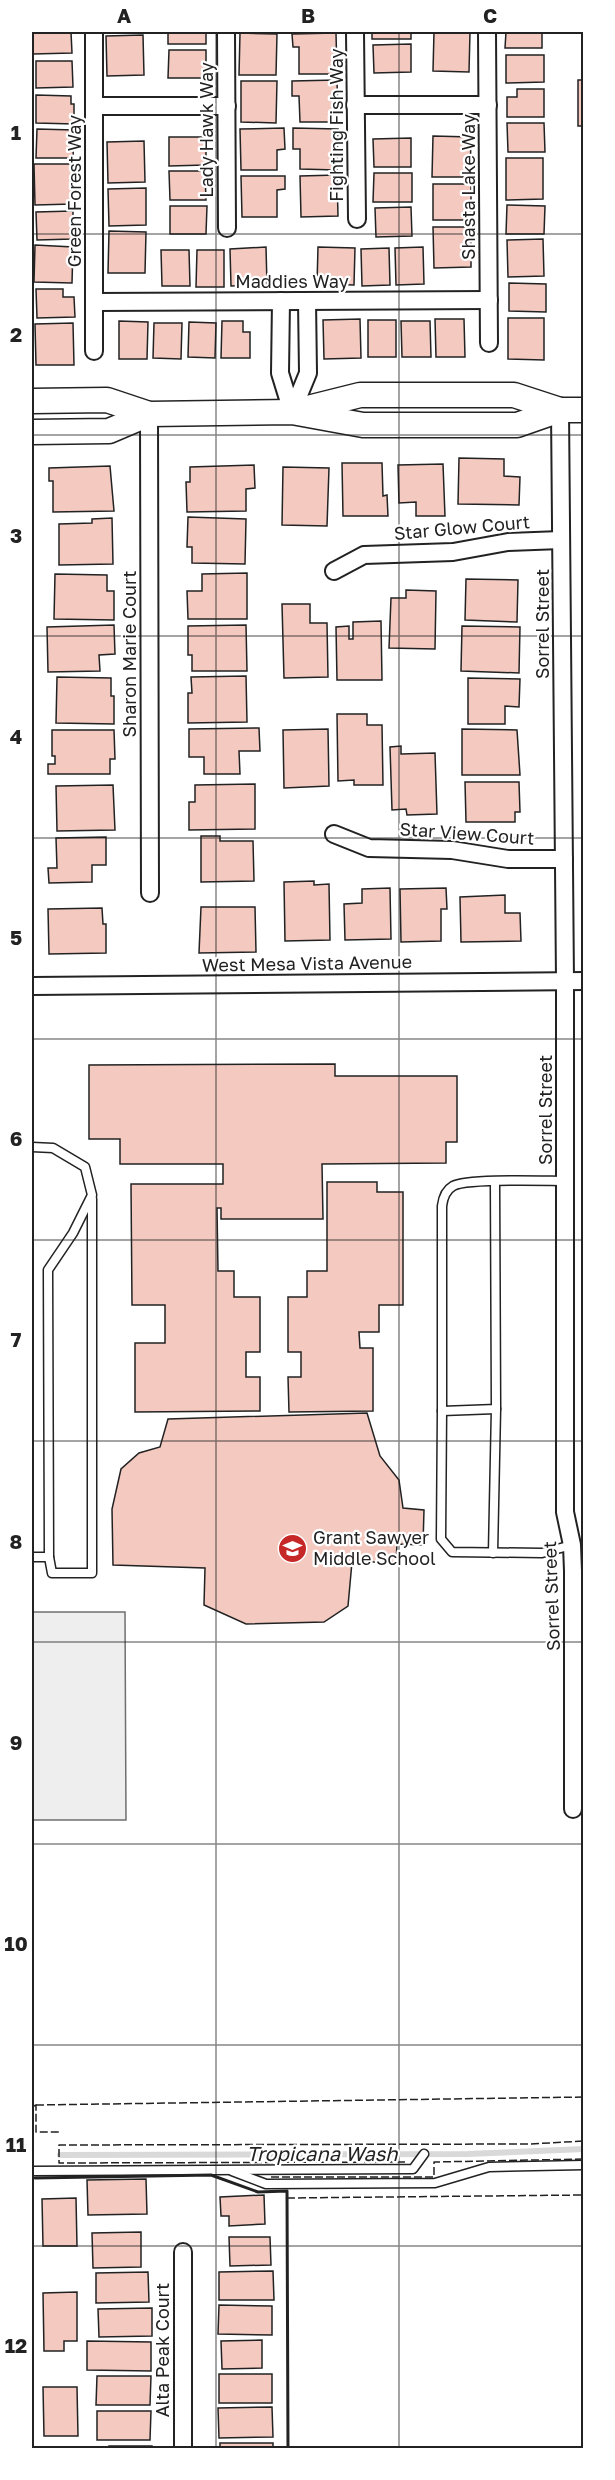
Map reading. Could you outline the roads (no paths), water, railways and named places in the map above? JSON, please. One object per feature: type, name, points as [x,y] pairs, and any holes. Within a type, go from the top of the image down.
[{"type":"main road","points":[[32,401],[107,400],[149,414],[292,412],[363,425],[517,425],[572,410]]},
{"type":"main road","points":[[32,432],[109,430],[149,414]]},
{"type":"street","name":"Green Forest Way","points":[[94,32],[94,351]]},
{"type":"street","name":"Lady Hawk Way","points":[[226,32],[227,228]]},
{"type":"street","name":"Fighting Fish Way","points":[[356,32],[357,219]]},
{"type":"street","name":"Shasta Lake Way","points":[[487,32],[489,343]]},
{"type":"street","points":[[355,105],[488,105]]},
{"type":"street","points":[[94,106],[226,106]]},
{"type":"street","name":"Maddies Way","points":[[95,302],[489,300]]},
{"type":"street","points":[[281,301],[280,373],[292,412]]},
{"type":"street","points":[[292,412],[308,374],[307,301]]},
{"type":"street","name":"Sorrel Street","points":[[572,410],[561,540],[566,981],[565,1512],[578,1545],[573,1809]]},
{"type":"street","name":"Sharon Marie Court","points":[[149,414],[150,893]]},
{"type":"street","name":"Star Glow Court","points":[[334,571],[364,555],[453,552],[508,542],[561,540]]},
{"type":"street","name":"Star View Court","points":[[334,834],[369,848],[452,850],[508,859],[564,859]]},
{"type":"street","name":"West Mesa Vista Avenue","points":[[32,986],[584,981]]},
{"type":"street","points":[[566,1327],[584,1327]]},
{"type":"street","name":"Alta Peak Court","points":[[183,2252],[183,2448]]},
{"type":"lane","points":[[32,1147],[53,1148],[85,1167],[92,1195],[92,1573],[52,1573],[49,1557],[48,1270],[73,1233],[92,1195]]},
{"type":"lane","points":[[566,1181],[454,1185],[442,1200],[441,1539],[452,1552],[542,1553],[578,1545]]},
{"type":"lane","points":[[493,1553],[496,1409],[495,1182]]},
{"type":"lane","points":[[442,1411],[496,1409]]},
{"type":"lane","points":[[32,1557],[49,1557]]},
{"type":"lane","points":[[32,2171],[413,2169],[424,2154]]},
{"type":"lane","points":[[229,2169],[266,2184],[435,2183],[489,2167],[584,2165]]},
{"type":"waterway","name":"Tropicana Wash","points":[[60,2155],[468,2154],[584,2149]]},
{"type":"place","name":"Grant Sawyer Middle School","points":[[292,1548]]}]
